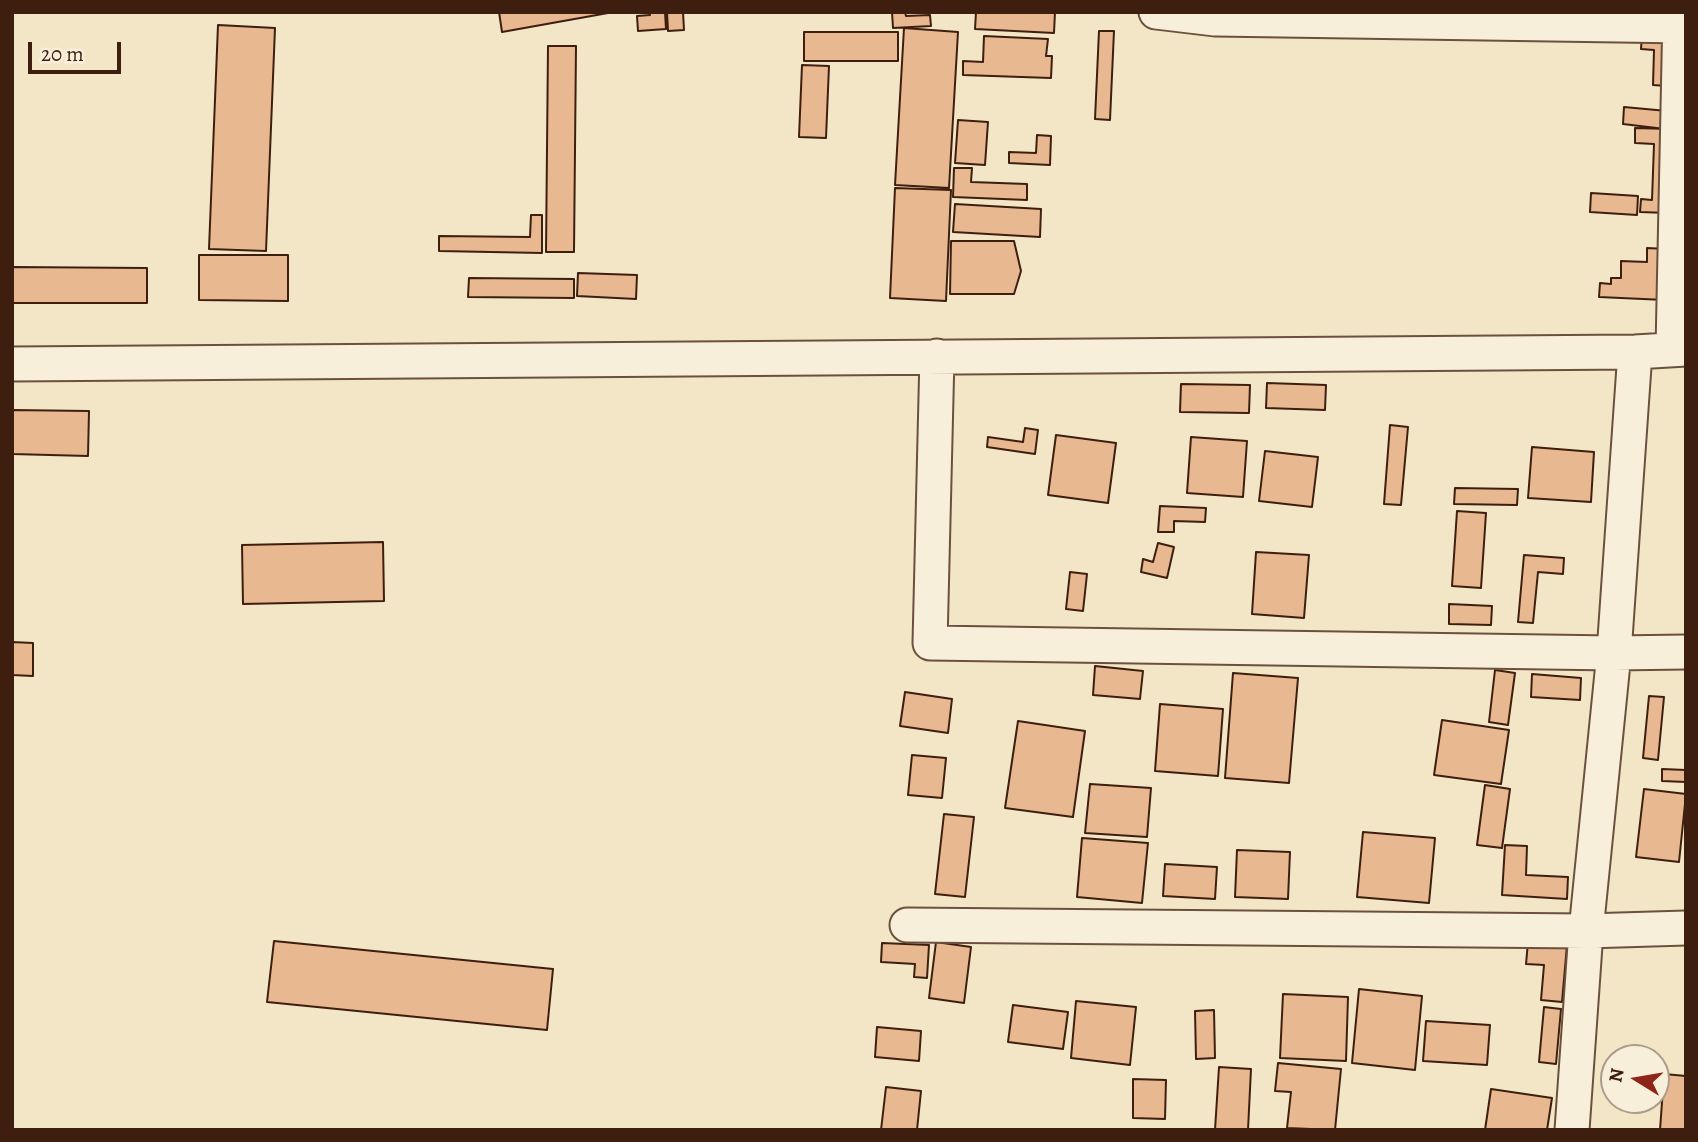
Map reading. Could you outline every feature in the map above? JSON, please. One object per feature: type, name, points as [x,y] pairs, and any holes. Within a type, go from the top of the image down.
[{"type":"street","points":[[12,364],[1635,352],[1679,349],[1682,22],[1516,18],[1215,19],[1156,12]]},
{"type":"street","points":[[1572,1130],[1586,931],[1614,653],[1635,352]]},
{"type":"street","points":[[937,356],[930,643],[1686,652]]},
{"type":"street","points":[[907,925],[1586,931],[1686,928]]},
{"type":"building","points":[[499,12],[608,12],[608,13],[502,32]]},
{"type":"building","points":[[649,12],[665,12],[666,29],[638,31],[637,16],[650,15]]},
{"type":"building","points":[[667,12],[683,12],[684,30],[668,31]]},
{"type":"building","points":[[892,12],[905,12],[906,16],[930,15],[931,26],[893,28]]},
{"type":"building","points":[[976,12],[1055,12],[1054,33],[975,29]]},
{"type":"building","points":[[218,25],[275,28],[266,251],[209,249]]},
{"type":"building","points":[[904,28],[958,32],[949,188],[895,185]]},
{"type":"building","points":[[1099,31],[1114,31],[1110,120],[1095,119]]},
{"type":"building","points":[[804,32],[898,32],[898,61],[804,61]]},
{"type":"building","points":[[1642,34],[1669,35],[1667,86],[1653,85],[1654,50],[1641,49]]},
{"type":"building","points":[[984,36],[1048,39],[1046,56],[1052,56],[1051,78],[963,75],[963,61],[983,62]]},
{"type":"building","points":[[548,46],[576,46],[574,252],[546,252]]},
{"type":"building","points":[[802,65],[829,66],[826,138],[799,137]]},
{"type":"building","points":[[1624,107],[1667,111],[1665,129],[1623,124]]},
{"type":"building","points":[[958,120],[988,122],[985,165],[955,163]]},
{"type":"building","points":[[1635,128],[1671,129],[1668,213],[1640,212],[1641,199],[1652,200],[1654,144],[1635,143]]},
{"type":"building","points":[[1037,135],[1051,136],[1050,165],[1009,163],[1009,152],[1036,153]]},
{"type":"building","points":[[954,168],[972,168],[971,182],[1027,184],[1027,200],[953,197]]},
{"type":"building","points":[[895,188],[951,190],[946,301],[890,298]]},
{"type":"building","points":[[1591,193],[1638,196],[1637,215],[1590,212]]},
{"type":"building","points":[[955,204],[1041,209],[1040,237],[953,232]]},
{"type":"building","points":[[531,215],[542,215],[542,253],[439,251],[439,236],[530,237]]},
{"type":"building","points":[[951,241],[1014,241],[1021,271],[1014,294],[950,294]]},
{"type":"building","points":[[1647,248],[1667,249],[1665,300],[1599,297],[1600,283],[1611,284],[1611,278],[1621,278],[1621,261],[1647,262]]},
{"type":"building","points":[[199,255],[288,255],[288,301],[199,300]]},
{"type":"building","points":[[12,267],[147,268],[147,303],[12,303]]},
{"type":"building","points":[[578,273],[637,275],[636,299],[577,296]]},
{"type":"building","points":[[469,278],[574,279],[574,298],[468,297]]},
{"type":"building","points":[[1267,383],[1326,385],[1325,410],[1266,408]]},
{"type":"building","points":[[1181,384],[1250,385],[1249,413],[1180,412]]},
{"type":"building","points":[[12,410],[89,411],[88,456],[12,454]]},
{"type":"building","points":[[1390,425],[1408,427],[1401,505],[1384,504]]},
{"type":"building","points":[[1025,428],[1038,430],[1035,454],[987,447],[988,437],[1023,442]]},
{"type":"building","points":[[1056,435],[1116,443],[1108,503],[1048,495]]},
{"type":"building","points":[[1191,437],[1247,441],[1243,497],[1187,493]]},
{"type":"building","points":[[1532,447],[1594,452],[1591,502],[1528,498]]},
{"type":"building","points":[[1265,451],[1318,457],[1312,507],[1259,501]]},
{"type":"building","points":[[1455,488],[1518,489],[1517,505],[1454,504]]},
{"type":"building","points":[[1160,506],[1206,508],[1205,522],[1174,521],[1174,532],[1158,532]]},
{"type":"building","points":[[1457,511],[1486,513],[1481,588],[1452,586]]},
{"type":"building","points":[[383,542],[384,601],[243,604],[242,545]]},
{"type":"building","points":[[1158,543],[1174,547],[1167,578],[1141,572],[1143,559],[1153,562]]},
{"type":"building","points":[[1256,552],[1309,555],[1304,618],[1252,614]]},
{"type":"building","points":[[1524,555],[1564,558],[1563,574],[1538,572],[1533,623],[1518,622]]},
{"type":"building","points":[[1070,572],[1087,574],[1083,611],[1066,609]]},
{"type":"building","points":[[1449,604],[1492,606],[1491,625],[1449,624]]},
{"type":"building","points":[[12,642],[33,643],[33,676],[12,675]]},
{"type":"building","points":[[1095,666],[1143,671],[1140,699],[1093,695]]},
{"type":"building","points":[[1495,670],[1515,673],[1508,725],[1489,722]]},
{"type":"building","points":[[1233,673],[1298,678],[1289,783],[1225,778]]},
{"type":"building","points":[[1532,674],[1581,678],[1580,700],[1531,697]]},
{"type":"building","points":[[905,692],[952,699],[948,733],[900,726]]},
{"type":"building","points":[[1649,696],[1664,697],[1658,760],[1643,758]]},
{"type":"building","points":[[1160,704],[1223,709],[1218,776],[1155,771]]},
{"type":"building","points":[[1442,720],[1509,730],[1501,784],[1434,775]]},
{"type":"building","points":[[1018,721],[1085,731],[1073,817],[1005,808]]},
{"type":"building","points":[[912,755],[946,758],[942,798],[908,795]]},
{"type":"building","points":[[1662,769],[1686,770],[1686,782],[1662,781]]},
{"type":"building","points":[[1090,784],[1151,788],[1147,837],[1085,833]]},
{"type":"building","points":[[1485,785],[1510,789],[1502,848],[1477,845]]},
{"type":"building","points":[[1644,789],[1686,794],[1679,862],[1636,857]]},
{"type":"building","points":[[944,814],[974,817],[965,897],[935,894]]},
{"type":"building","points":[[1363,832],[1435,838],[1429,903],[1357,897]]},
{"type":"building","points":[[1082,838],[1148,843],[1142,903],[1077,897]]},
{"type":"building","points":[[1505,845],[1527,846],[1526,875],[1568,877],[1567,899],[1502,895]]},
{"type":"building","points":[[1237,850],[1290,852],[1288,899],[1235,897]]},
{"type":"building","points":[[1165,864],[1217,867],[1215,899],[1163,896]]},
{"type":"building","points":[[274,941],[553,969],[547,1030],[267,1002]]},
{"type":"building","points":[[936,942],[971,947],[964,1003],[929,998]]},
{"type":"building","points":[[1528,942],[1567,945],[1562,1002],[1541,1000],[1544,965],[1526,964]]},
{"type":"building","points":[[882,943],[929,945],[927,978],[914,977],[915,964],[881,962]]},
{"type":"building","points":[[1359,989],[1422,996],[1415,1070],[1352,1063]]},
{"type":"building","points":[[1283,994],[1348,997],[1346,1061],[1280,1058]]},
{"type":"building","points":[[1076,1001],[1136,1007],[1130,1065],[1071,1058]]},
{"type":"building","points":[[1013,1005],[1068,1012],[1063,1049],[1008,1042]]},
{"type":"building","points":[[1544,1007],[1561,1009],[1556,1064],[1539,1062]]},
{"type":"building","points":[[1214,1010],[1215,1058],[1196,1059],[1195,1011]]},
{"type":"building","points":[[1426,1021],[1490,1025],[1487,1065],[1423,1061]]},
{"type":"building","points":[[877,1027],[921,1031],[919,1061],[875,1057]]},
{"type":"building","points":[[1278,1063],[1341,1069],[1335,1130],[1287,1128],[1291,1092],[1275,1091]]},
{"type":"building","points":[[1219,1067],[1251,1069],[1248,1130],[1215,1130]]},
{"type":"building","points":[[1670,1075],[1686,1076],[1686,1130],[1660,1130],[1661,1114],[1670,1114]]},
{"type":"building","points":[[1133,1079],[1166,1080],[1165,1119],[1133,1118]]},
{"type":"building","points":[[886,1087],[921,1091],[917,1130],[881,1130]]},
{"type":"building","points":[[1491,1089],[1552,1098],[1547,1130],[1485,1130]]}]
